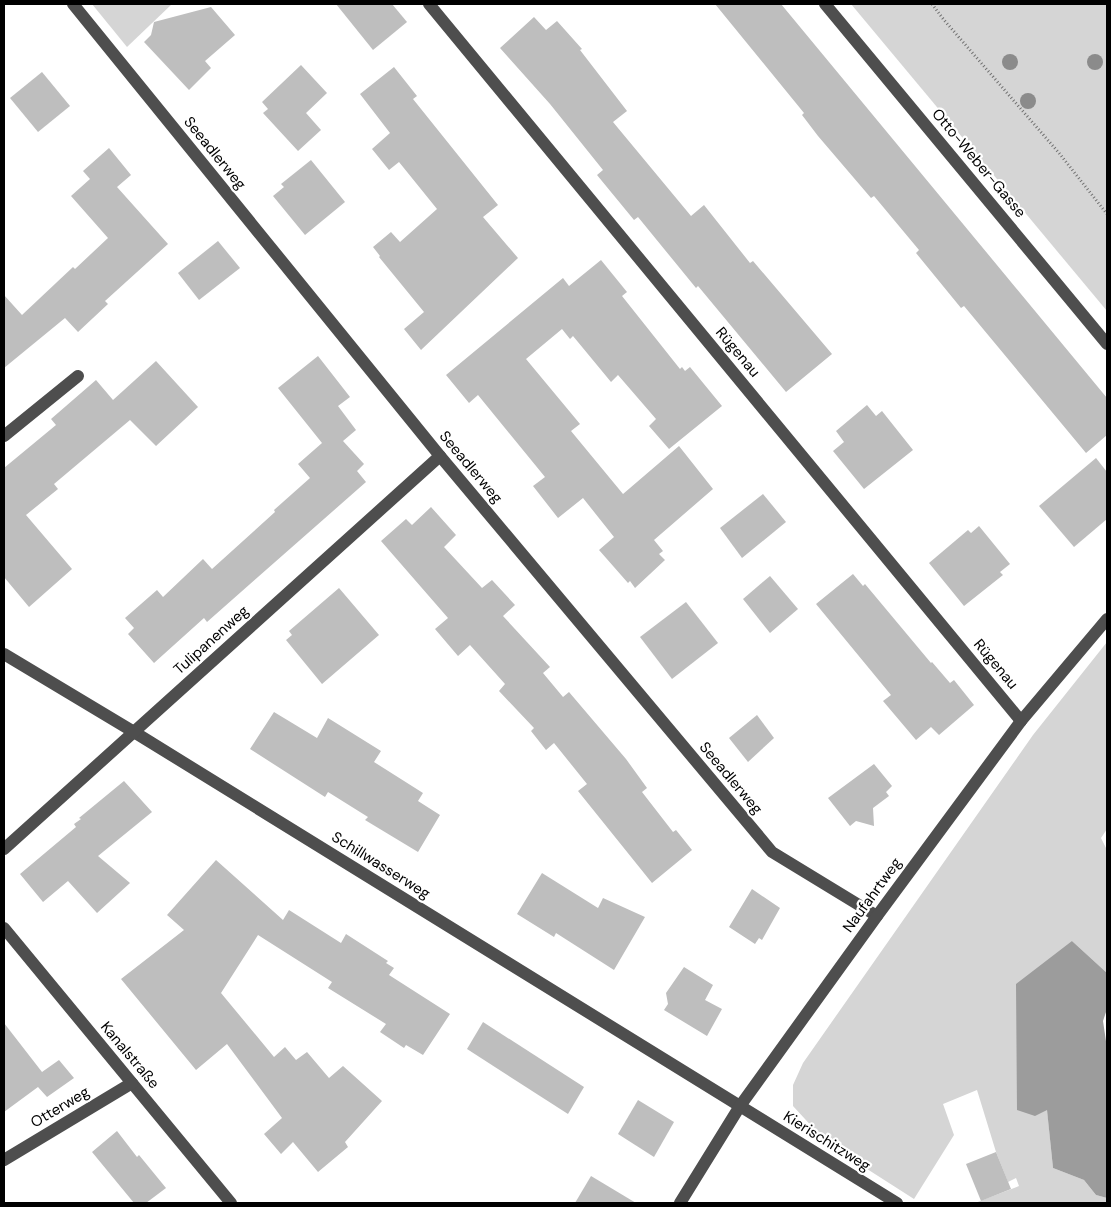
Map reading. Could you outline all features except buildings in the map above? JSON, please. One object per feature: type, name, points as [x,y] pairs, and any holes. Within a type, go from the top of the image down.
[{"type":"street","name":"Seeadlerweg","points":[[73,4],[440,456],[772,852],[877,916]]},
{"type":"street","name":"Rügenau","points":[[429,4],[1022,721]]},
{"type":"street","name":"Otto-Weber-Gasse","points":[[825,4],[1107,344]]},
{"type":"street","points":[[4,436],[78,376]]},
{"type":"street","name":"Tulipanenweg","points":[[4,848],[440,456]]},
{"type":"street","name":"Naufahrtweg","points":[[680,1203],[740,1106],[877,916],[1022,721],[1107,619]]},
{"type":"street","name":"Schillwasserweg","points":[[4,654],[134,732],[740,1106]]},
{"type":"street","name":"Kanalstraße","points":[[4,928],[231,1203]]},
{"type":"street","name":"Otterweg","points":[[4,1160],[132,1083]]},
{"type":"street","name":"Kierischitzweg","points":[[740,1106],[896,1203]]},
{"type":"path","points":[[932,4],[1059,153],[1107,214]]},
{"type":"shaded area","points":[[92,4],[172,4],[127,47]]},
{"type":"shaded area","points":[[851,4],[1107,4],[1107,311]]},
{"type":"shaded area","points":[[1107,642],[1107,829],[1101,838],[1107,850],[1107,973],[1072,941],[1047,1109],[1053,1168],[1084,1180],[1096,1195],[1107,1198],[1107,1203],[975,1203],[1019,1186],[1016,1178],[1008,1182],[996,1152],[977,1090],[943,1104],[954,1135],[914,1199],[828,1144],[793,1106],[793,1085],[803,1063],[1033,735]]},
{"type":"shaded area","points":[[1072,941],[1107,973],[1107,1009],[1103,1021],[1107,1048],[1107,1198],[1096,1195],[1084,1180],[1053,1168],[1047,1110],[1035,1116],[1017,1110],[1016,984]]}]
